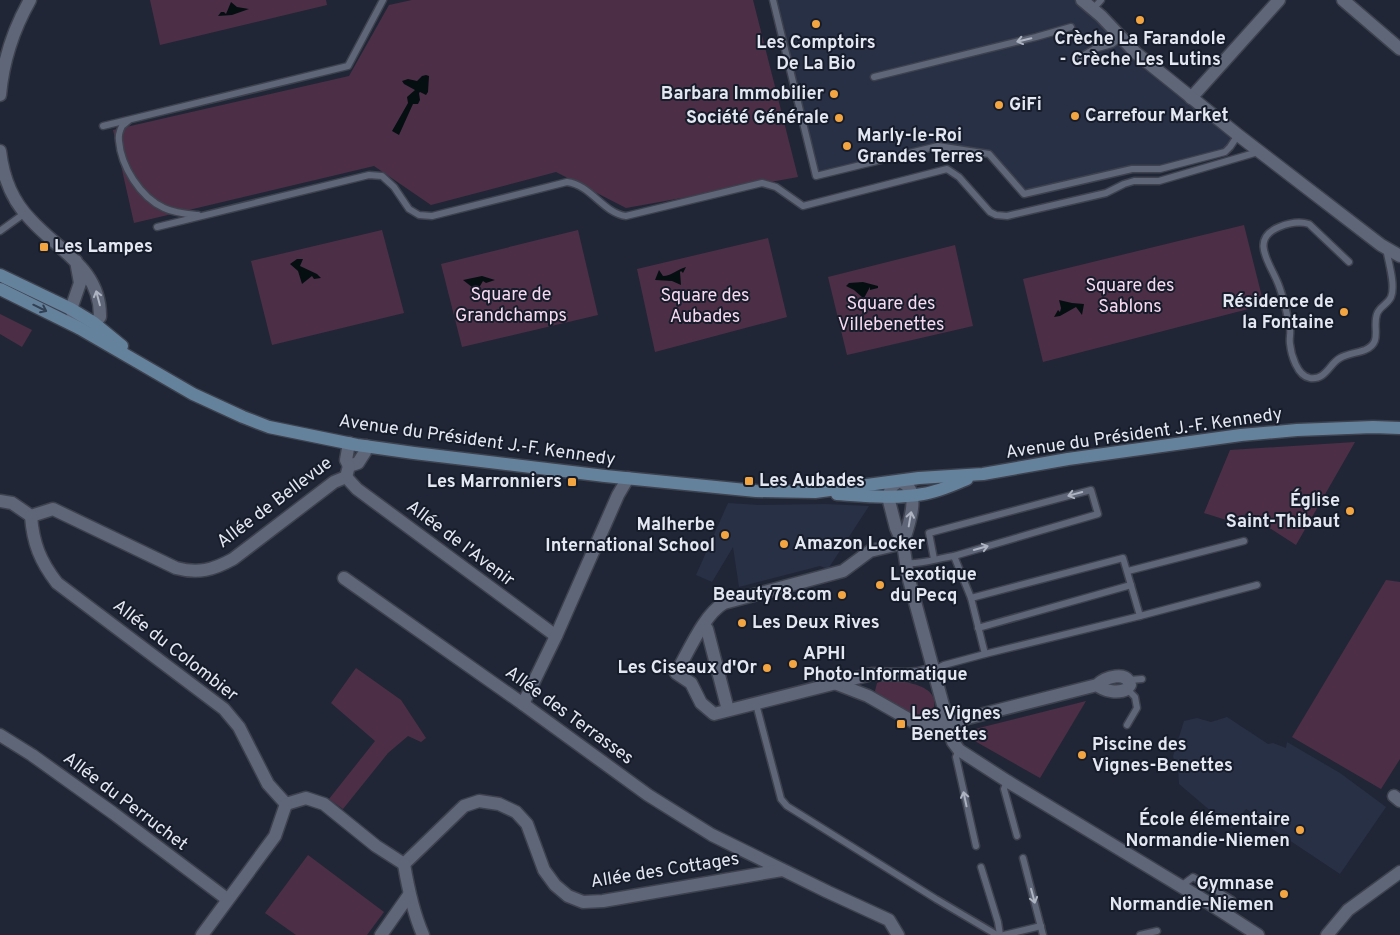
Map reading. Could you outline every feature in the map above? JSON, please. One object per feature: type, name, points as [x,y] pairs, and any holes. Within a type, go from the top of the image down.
[{"type":"main road","name":"Avenue du Président J.-F. Kennedy","points":[[0,275],[71,309],[94,323],[149,369]]},
{"type":"main road","name":"Avenue du Président J.-F. Kennedy","points":[[0,289],[79,328],[193,394],[269,427],[349,443],[458,460],[756,491],[815,492],[888,497],[937,490],[982,474]]},
{"type":"main road","name":"Avenue du Président J.-F. Kennedy","points":[[815,492],[899,481],[982,474],[1068,459],[1241,435],[1326,429],[1400,428]]},
{"type":"street","points":[[0,95],[4,64],[12,38],[30,0]]},
{"type":"street","points":[[1082,0],[1097,5],[1120,38],[1191,98],[1385,247],[1400,256]]},
{"type":"street","points":[[1191,98],[1279,0]]},
{"type":"street","points":[[1343,0],[1400,49]]},
{"type":"street","points":[[0,151],[3,170],[14,198],[30,220],[76,261],[88,275],[99,298],[100,317],[94,323],[79,328],[71,309],[80,283],[76,261]]},
{"type":"street","name":"Allée de Bellevue","points":[[348,471],[346,460],[349,443]]},
{"type":"street","name":"Allée de Bellevue","points":[[31,516],[52,509],[176,568],[188,572],[203,572],[219,567],[233,559],[334,482],[358,463],[365,452],[366,446]]},
{"type":"street","name":"Allée de l'Avenir","points":[[348,471],[357,489],[556,636]]},
{"type":"street","points":[[523,704],[556,636],[618,495],[628,478]]},
{"type":"street","points":[[903,543],[908,527],[912,495],[910,489],[899,481],[892,486],[888,497],[896,528],[903,543],[905,563],[953,742],[959,750],[1181,886],[1252,933]]},
{"type":"street","points":[[0,501],[12,503],[31,516]]},
{"type":"street","name":"Allée du Colombier","points":[[31,516],[32,532],[36,546],[44,566],[57,582],[224,709],[239,727],[268,784],[286,804]]},
{"type":"street","points":[[903,543],[870,551],[843,571],[717,606],[676,673],[691,683],[701,703],[714,714],[872,674],[912,675],[934,670]]},
{"type":"street","name":"Allée des Terrasses","points":[[344,578],[648,795],[712,835],[782,870]]},
{"type":"street","points":[[704,625],[707,629],[728,710]]},
{"type":"street","points":[[868,696],[865,687],[866,680],[872,674]]},
{"type":"street","points":[[837,684],[868,696],[917,724],[926,725],[948,722],[1097,685],[1101,688],[1117,692],[1133,683]]},
{"type":"street","name":"Allée du Perruchet","points":[[0,735],[32,755],[113,813],[227,899]]},
{"type":"street","points":[[202,935],[275,836],[286,804],[306,798],[324,804],[376,846],[404,864],[409,894],[423,935]]},
{"type":"street","name":"Allée des Cottages","points":[[404,864],[464,806],[478,801],[499,804],[516,812],[527,824],[544,870],[555,885],[568,896],[583,902],[603,901],[782,870]]},
{"type":"street","points":[[782,870],[889,920],[898,935]]},
{"type":"street","points":[[1327,935],[1348,910],[1400,872]]},
{"type":"street","points":[[381,935],[409,894]]},
{"type":"lane","points":[[103,126],[348,66],[383,0]]},
{"type":"lane","points":[[773,0],[816,176],[938,146],[950,147],[989,154],[1024,194],[1132,169],[1160,168],[1225,152],[1238,135]]},
{"type":"lane","points":[[874,77],[1071,27]]},
{"type":"lane","points":[[1079,58],[1094,49],[1112,44],[1120,38]]},
{"type":"lane","points":[[130,120],[122,126],[119,141],[129,171],[142,191],[162,207],[202,216]]},
{"type":"lane","points":[[157,227],[370,175],[382,176],[394,187],[409,209],[419,215],[432,216],[567,182],[580,185],[615,212],[626,216],[759,183],[776,187],[803,206],[947,169],[959,177],[990,212],[996,215],[1007,216],[1106,193],[1134,181],[1159,181],[1260,152]]},
{"type":"lane","points":[[0,231],[25,213]]},
{"type":"lane","points":[[1349,262],[1309,224],[1301,222],[1272,230],[1265,238],[1264,249],[1269,266],[1278,281],[1290,330],[1290,343],[1294,361],[1305,377],[1311,378],[1326,373],[1338,359],[1367,349],[1375,343],[1377,312],[1391,298],[1392,292],[1393,282],[1385,247]]},
{"type":"lane","points":[[905,563],[916,564],[954,556],[1098,514],[1091,490],[929,533],[934,559]]},
{"type":"lane","points":[[1128,571],[1244,541]]},
{"type":"lane","points":[[954,556],[971,598],[985,654]]},
{"type":"lane","points":[[971,598],[1123,558],[1140,616]]},
{"type":"lane","points":[[978,628],[1131,585]]},
{"type":"lane","points":[[934,670],[944,665],[985,654],[1257,585]]},
{"type":"lane","points":[[1127,725],[1137,708],[1133,683]]},
{"type":"lane","points":[[756,704],[781,799],[787,806],[936,899],[999,935]]},
{"type":"lane","points":[[959,750],[956,757],[976,846]]},
{"type":"lane","points":[[1007,781],[1004,789],[1017,836]]},
{"type":"lane","points":[[1023,858],[1043,935]]},
{"type":"lane","points":[[981,868],[998,922],[999,935]]},
{"type":"lane","points":[[1004,935],[1040,926]]},
{"type":"lane","points":[[1140,935],[1157,931]]},
{"type":"shaded area","points":[[773,0],[1082,0],[1238,135],[1228,149],[1160,169],[1132,169],[1024,194],[989,154],[938,146],[816,176]]},
{"type":"shaded area","points":[[231,2],[237,7],[249,9],[232,15],[218,16],[221,12],[226,14]]},
{"type":"shaded area","points":[[426,75],[429,76],[428,92],[426,95],[419,93],[420,100],[418,104],[413,104],[399,135],[392,131],[408,103],[407,97],[415,90],[402,81],[408,79],[417,81]]},
{"type":"shaded area","points":[[297,259],[303,259],[300,266],[321,278],[314,279],[312,276],[302,284],[298,271],[290,264]]},
{"type":"shaded area","points":[[686,267],[683,273],[680,272],[681,285],[672,281],[655,280],[659,270],[663,276],[666,276]]},
{"type":"shaded area","points":[[482,276],[495,280],[486,283],[483,281],[477,291],[463,280]]},
{"type":"shaded area","points":[[863,282],[878,286],[878,288],[870,290],[870,287],[863,298],[846,286],[849,283]]},
{"type":"shaded area","points":[[1059,300],[1084,304],[1082,315],[1076,307],[1060,316],[1054,317],[1058,310],[1060,312]]},
{"type":"shaded area","points":[[728,503],[869,506],[828,569],[820,566],[739,587],[733,547],[712,582],[696,575]]},
{"type":"shaded area","points":[[1227,717],[1268,744],[1273,743],[1286,748],[1287,742],[1340,773],[1386,807],[1340,874],[1271,828],[1267,821],[1246,809],[1232,829],[1179,784],[1178,766],[1175,764],[1173,756],[1184,721],[1197,718],[1211,722]]},
{"type":"green space","points":[[150,0],[326,0],[327,5],[160,45]]},
{"type":"green space","points":[[412,0],[753,0],[798,177],[626,208],[556,172],[431,205],[374,166],[134,223],[113,130],[349,76],[389,5]]},
{"type":"green space","name":"Square des Sablons","points":[[1244,225],[1264,305],[1043,362],[1023,279]]},
{"type":"green space","points":[[382,230],[404,313],[272,345],[251,261]]},
{"type":"green space","name":"Square de Grandchamps","points":[[578,230],[598,315],[462,347],[441,264]]},
{"type":"green space","name":"Square des Aubades","points":[[768,238],[787,317],[655,352],[637,269]]},
{"type":"green space","name":"Square des Villebenettes","points":[[955,245],[973,326],[847,355],[828,277]]},
{"type":"green space","points":[[0,314],[32,330],[22,347],[0,334]]},
{"type":"green space","points":[[1355,442],[1296,545],[1246,513],[1239,524],[1204,513],[1230,450]]},
{"type":"green space","points":[[1386,580],[1400,582],[1400,759],[1381,789],[1292,737]]},
{"type":"green space","points":[[356,668],[401,700],[426,738],[421,742],[408,736],[388,753],[343,809],[329,799],[375,741],[331,703]]},
{"type":"green space","points":[[883,680],[911,683],[927,690],[933,696],[932,714],[921,720],[879,696],[875,691],[877,683]]},
{"type":"green space","points":[[1086,701],[1040,778],[973,740],[968,735],[975,729]]},
{"type":"green space","points":[[308,855],[384,912],[367,935],[296,935],[265,913]]},
{"type":"place","name":"Crèche La Farandole - Crèche Les Lutins","points":[[1140,20]]},
{"type":"place","name":"Les Comptoirs De La Bio","points":[[816,24]]},
{"type":"place","name":"Barbara Immobilier","points":[[834,94]]},
{"type":"place","name":"GiFi","points":[[999,105]]},
{"type":"place","name":"Carrefour Market","points":[[1075,116]]},
{"type":"place","name":"Société Générale","points":[[839,118]]},
{"type":"place","name":"Marly-le-Roi Grandes Terres","points":[[847,146]]},
{"type":"place","name":"Les Lampes","points":[[44,247]]},
{"type":"place","name":"Résidence de la Fontaine","points":[[1344,312]]},
{"type":"place","name":"Les Aubades","points":[[749,481]]},
{"type":"place","name":"Les Marronniers","points":[[572,482]]},
{"type":"place","name":"Église Saint-Thibaut","points":[[1350,511]]},
{"type":"place","name":"Malherbe International School","points":[[725,535]]},
{"type":"place","name":"Amazon Locker","points":[[784,544]]},
{"type":"place","name":"L'exotique du Pecq","points":[[880,585]]},
{"type":"place","name":"Beauty78.com","points":[[842,595]]},
{"type":"place","name":"Les Deux Rives","points":[[742,623]]},
{"type":"place","name":"APHI Photo-Informatique","points":[[793,664]]},
{"type":"place","name":"Les Ciseaux d'Or","points":[[767,668]]},
{"type":"place","name":"Les Vignes Benettes","points":[[901,724]]},
{"type":"place","name":"Piscine des Vignes-Benettes","points":[[1082,755]]},
{"type":"place","name":"École élémentaire Normandie-Niemen","points":[[1300,830]]},
{"type":"place","name":"Gymnase Normandie-Niemen","points":[[1284,894]]}]
